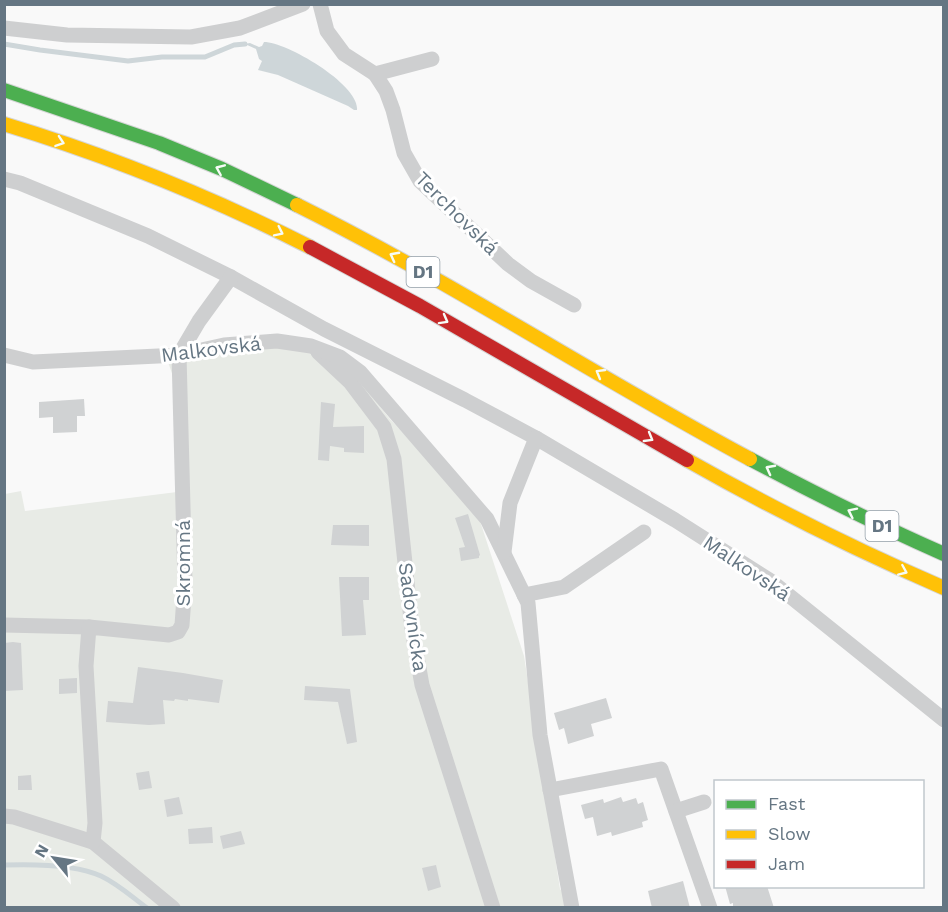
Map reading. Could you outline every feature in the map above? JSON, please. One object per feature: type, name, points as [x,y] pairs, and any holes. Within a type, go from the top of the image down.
[{"type":"highway","name":"D1","points":[[4,90],[76,113],[160,144],[227,172],[312,213],[406,262],[821,497],[944,554]]},
{"type":"highway","name":"D1","points":[[4,124],[106,157],[249,217],[405,298],[710,473],[831,537],[944,588]]},
{"type":"street","points":[[4,28],[67,35],[191,37],[240,28],[303,4]]},
{"type":"street","name":"Terchovská","points":[[320,4],[327,31],[344,54],[375,74],[386,91],[404,153],[420,181],[508,264],[531,281],[574,305]]},
{"type":"street","points":[[375,74],[432,59]]},
{"type":"street","name":"Malkovská","points":[[4,179],[20,183],[148,236],[231,277],[324,329],[536,438],[675,520],[771,581],[944,720]]},
{"type":"street","points":[[179,355],[199,321],[231,277]]},
{"type":"street","name":"Malkovská","points":[[4,355],[33,362],[179,355],[224,345],[277,341],[311,346],[340,357],[360,372],[487,519],[528,603],[540,735],[572,908]]},
{"type":"street","name":"Sadovnícka","points":[[311,346],[350,381],[384,428],[394,459],[412,629],[422,685],[493,908]]},
{"type":"street","name":"Skromná","points":[[89,627],[169,635],[178,632],[182,625],[185,583],[179,355]]},
{"type":"street","points":[[504,552],[510,503],[536,438]]},
{"type":"street","points":[[524,595],[564,587],[644,532]]},
{"type":"street","points":[[4,625],[89,627],[86,666],[95,823],[93,842]]},
{"type":"street","points":[[550,790],[660,769],[710,908]]},
{"type":"street","points":[[676,812],[704,802]]},
{"type":"street","points":[[4,816],[14,817],[93,842],[173,908]]},
{"type":"shaded area","points":[[264,42],[289,49],[335,77],[355,100],[357,110],[278,75],[258,70],[262,61],[256,49],[245,44],[250,43],[259,47]]},
{"type":"shaded area","points":[[249,341],[319,354],[347,366],[390,419],[479,518],[524,656],[560,889],[576,907],[5,908],[5,494],[21,491],[25,511],[177,492],[175,382],[168,362]]},
{"type":"building","points":[[84,399],[85,416],[77,416],[77,432],[53,433],[53,417],[39,418],[39,402]]},
{"type":"building","points":[[321,402],[335,404],[333,427],[364,426],[364,453],[344,452],[344,448],[330,446],[329,461],[318,460]]},
{"type":"building","points":[[468,514],[480,555],[479,558],[461,561],[459,548],[465,547],[455,518]]},
{"type":"building","points":[[333,525],[369,525],[369,546],[331,545]]},
{"type":"building","points":[[339,577],[369,577],[369,600],[363,600],[366,635],[342,636]]},
{"type":"building","points":[[4,643],[21,643],[23,690],[4,691]]},
{"type":"building","points":[[138,667],[223,680],[219,703],[188,699],[188,701],[163,700],[165,724],[106,722],[108,701],[133,703]]},
{"type":"building","points":[[77,678],[77,693],[59,694],[59,679]]},
{"type":"building","points":[[305,686],[350,689],[357,742],[347,744],[338,702],[304,700]]},
{"type":"building","points":[[606,698],[612,718],[591,724],[594,736],[568,744],[564,728],[559,730],[554,713]]},
{"type":"building","points":[[149,771],[152,788],[139,790],[136,773]]},
{"type":"building","points":[[31,775],[32,790],[18,790],[18,776]]},
{"type":"building","points":[[179,797],[183,814],[167,817],[164,800]]},
{"type":"building","points":[[621,797],[623,802],[636,798],[638,804],[643,802],[648,820],[642,822],[643,827],[612,836],[611,832],[597,836],[593,817],[585,819],[581,805],[603,799],[604,803]]},
{"type":"building","points":[[212,827],[213,843],[189,844],[188,829]]},
{"type":"building","points":[[241,831],[245,844],[223,849],[220,836]]},
{"type":"building","points":[[436,865],[441,887],[428,891],[422,868]]},
{"type":"building","points":[[683,881],[690,908],[652,908],[648,891]]},
{"type":"building","points":[[726,888],[768,888],[774,908],[733,908],[733,903],[730,904]]},
{"type":"waterway","points":[[4,44],[128,61],[162,57],[205,57],[234,45],[245,44]]},
{"type":"waterway","points":[[4,865],[54,866],[91,872],[113,883],[147,908]]},
{"type":"traffic: fast","points":[[4,90],[159,143],[222,169],[297,205]]},
{"type":"traffic: fast","points":[[750,459],[944,554]]},
{"type":"traffic: slow","points":[[4,124],[44,136],[160,179],[235,211],[310,247]]},
{"type":"traffic: slow","points":[[297,205],[412,266],[750,459]]},
{"type":"traffic: slow","points":[[687,460],[878,559],[944,588]]},
{"type":"traffic: jam","points":[[310,247],[420,306],[687,460]]}]
